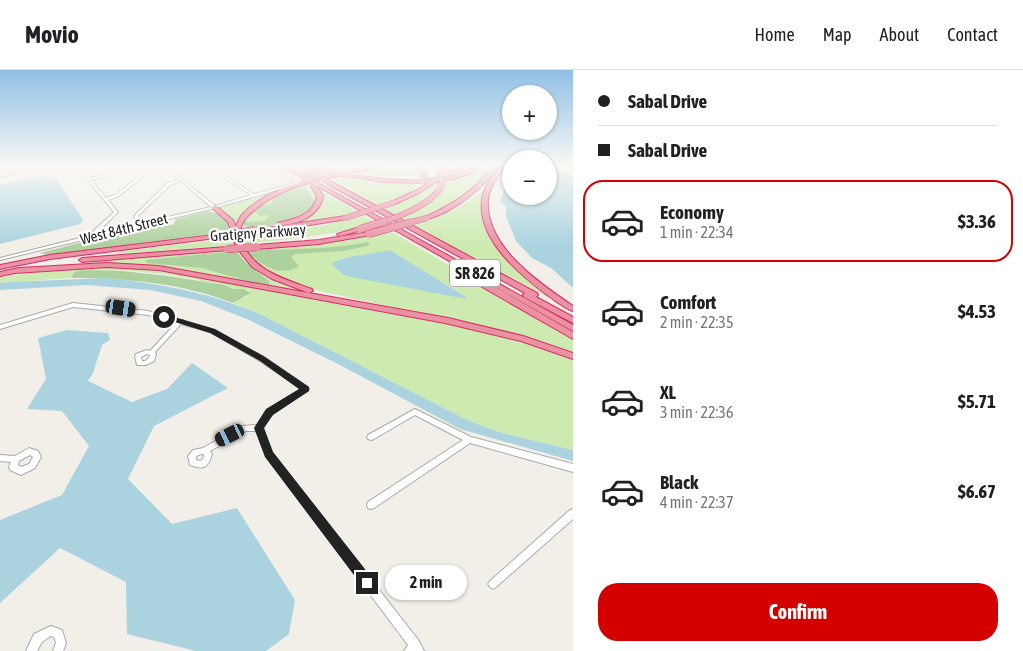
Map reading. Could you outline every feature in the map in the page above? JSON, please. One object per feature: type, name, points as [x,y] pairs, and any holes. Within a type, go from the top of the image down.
[{"type":"highway","points":[[236,232],[245,213],[265,198],[282,192]]},
{"type":"highway","points":[[255,231],[292,221],[312,212],[318,206],[319,192]]},
{"type":"highway","name":"SR 826","points":[[339,192],[376,218],[573,328]]},
{"type":"highway","points":[[343,192],[573,319]]},
{"type":"highway","name":"SR 826","points":[[344,192],[573,319]]},
{"type":"highway","points":[[406,198],[412,192]]},
{"type":"highway","name":"Gratigny Parkway","points":[[0,267],[50,257],[222,236],[345,218],[394,203],[416,192]]},
{"type":"highway","points":[[256,246],[360,229],[403,214],[437,192]]},
{"type":"highway","name":"Gratigny Parkway","points":[[0,274],[113,257],[320,242],[369,234],[427,218],[474,192]]},
{"type":"highway","points":[[489,192],[486,198],[485,211],[494,235],[501,247],[525,273],[573,309]]},
{"type":"highway","points":[[214,206],[231,220],[239,247],[250,262],[263,272],[281,281],[317,293],[523,339],[573,356]]},
{"type":"highway","points":[[376,218],[383,224],[573,336]]},
{"type":"highway","points":[[16,271],[107,265],[159,268],[448,321]]},
{"type":"street","points":[[89,238],[116,212],[100,192]]},
{"type":"street","points":[[106,199],[118,196],[123,192]]},
{"type":"street","points":[[140,226],[136,216],[161,192]]},
{"type":"street","points":[[196,192],[214,206]]},
{"type":"street","points":[[248,192],[254,196]]},
{"type":"street","name":"West 84th Street","points":[[0,259],[140,226],[267,192]]},
{"type":"street","points":[[0,327],[73,305],[108,306],[181,321],[212,331],[262,359],[306,389],[269,412],[259,428]]},
{"type":"street","points":[[151,353],[181,321]]},
{"type":"street","points":[[371,437],[415,412],[469,440],[573,468]]},
{"type":"street","points":[[204,451],[245,428],[259,428]]},
{"type":"street","points":[[259,428],[269,454],[414,649]]},
{"type":"street","points":[[371,505],[469,440]]},
{"type":"street","points":[[0,458],[16,459]]},
{"type":"street","points":[[493,584],[573,513]]},
{"type":"street","points":[[31,651],[38,638],[51,631],[58,634],[60,638],[58,651]]},
{"type":"green space","points":[[277,192],[251,206],[235,223],[220,210],[222,206]]},
{"type":"green space","points":[[285,192],[314,192],[317,197],[313,206],[306,213],[296,218],[239,231],[243,221],[257,205]]},
{"type":"green space","points":[[287,192],[309,192],[316,205],[301,215],[270,226],[250,227],[242,224],[241,222],[265,221],[270,214],[261,216],[253,211],[260,205],[270,205],[277,195]]},
{"type":"green space","points":[[320,192],[324,192],[358,212],[264,229],[283,225],[314,211]]},
{"type":"green space","points":[[355,192],[411,192],[378,206]]},
{"type":"green space","points":[[423,192],[467,192],[444,207],[406,222],[384,210]]},
{"type":"green space","points":[[480,192],[486,192],[492,240],[504,256],[571,309],[414,226],[444,215],[472,199]]},
{"type":"green space","points":[[208,211],[219,214],[230,224],[230,230],[220,233],[47,255],[40,253],[157,223],[173,225],[176,219]]},
{"type":"green space","points":[[365,216],[377,223],[343,231],[241,244],[240,237],[321,226]]},
{"type":"green space","points":[[392,232],[573,338],[573,354],[482,327],[297,286],[261,269],[245,251],[324,245]],"holes":[[[390,250],[466,297],[466,299],[339,259]]]},
{"type":"green space","points":[[234,238],[235,245],[117,254],[117,252]]},
{"type":"green space","points":[[368,242],[370,244],[367,246],[343,251],[295,254],[291,257],[299,266],[292,270],[284,271],[270,268],[246,251],[322,248]]},
{"type":"green space","points":[[236,251],[245,262],[269,281],[269,285],[261,285],[202,268],[147,263],[145,260]]},
{"type":"green space","points":[[237,251],[257,271],[281,284],[335,298],[157,267],[68,266],[110,260]]},
{"type":"green space","points":[[118,266],[157,269],[193,275],[483,331],[573,357],[573,450],[498,432],[467,420],[260,314],[233,303],[248,296],[249,290],[232,289],[173,275],[131,271],[90,271],[72,274],[71,278],[0,283],[0,277],[62,269]]},
{"type":"green space","points":[[82,270],[122,271],[168,276],[224,285],[233,289],[244,289],[251,293],[233,303],[173,286],[112,279],[71,278],[74,272]]},
{"type":"water","points":[[0,192],[65,192],[83,220],[80,224],[0,244]]},
{"type":"water","points":[[557,192],[573,192],[573,288],[551,268],[532,258],[516,241],[506,216],[505,205],[557,205]]},
{"type":"water","points":[[390,250],[466,297],[466,299],[351,277],[344,275],[331,264],[350,257]]},
{"type":"water","points":[[106,278],[184,290],[241,306],[467,420],[498,432],[573,450],[573,461],[460,429],[340,365],[249,320],[201,301],[150,290],[86,285],[0,290],[0,283]]},
{"type":"water","points":[[67,330],[108,333],[110,340],[102,345],[93,373],[88,381],[132,402],[167,389],[192,363],[228,388],[154,426],[128,479],[172,524],[237,508],[295,600],[289,634],[266,651],[196,651],[127,634],[126,582],[60,548],[0,603],[0,520],[62,495],[89,446],[62,411],[27,409],[46,379],[38,338]]},
{"type":"route","points":[[164,317],[212,331],[262,359],[306,389],[269,412],[259,428],[269,454],[367,583]]}]
